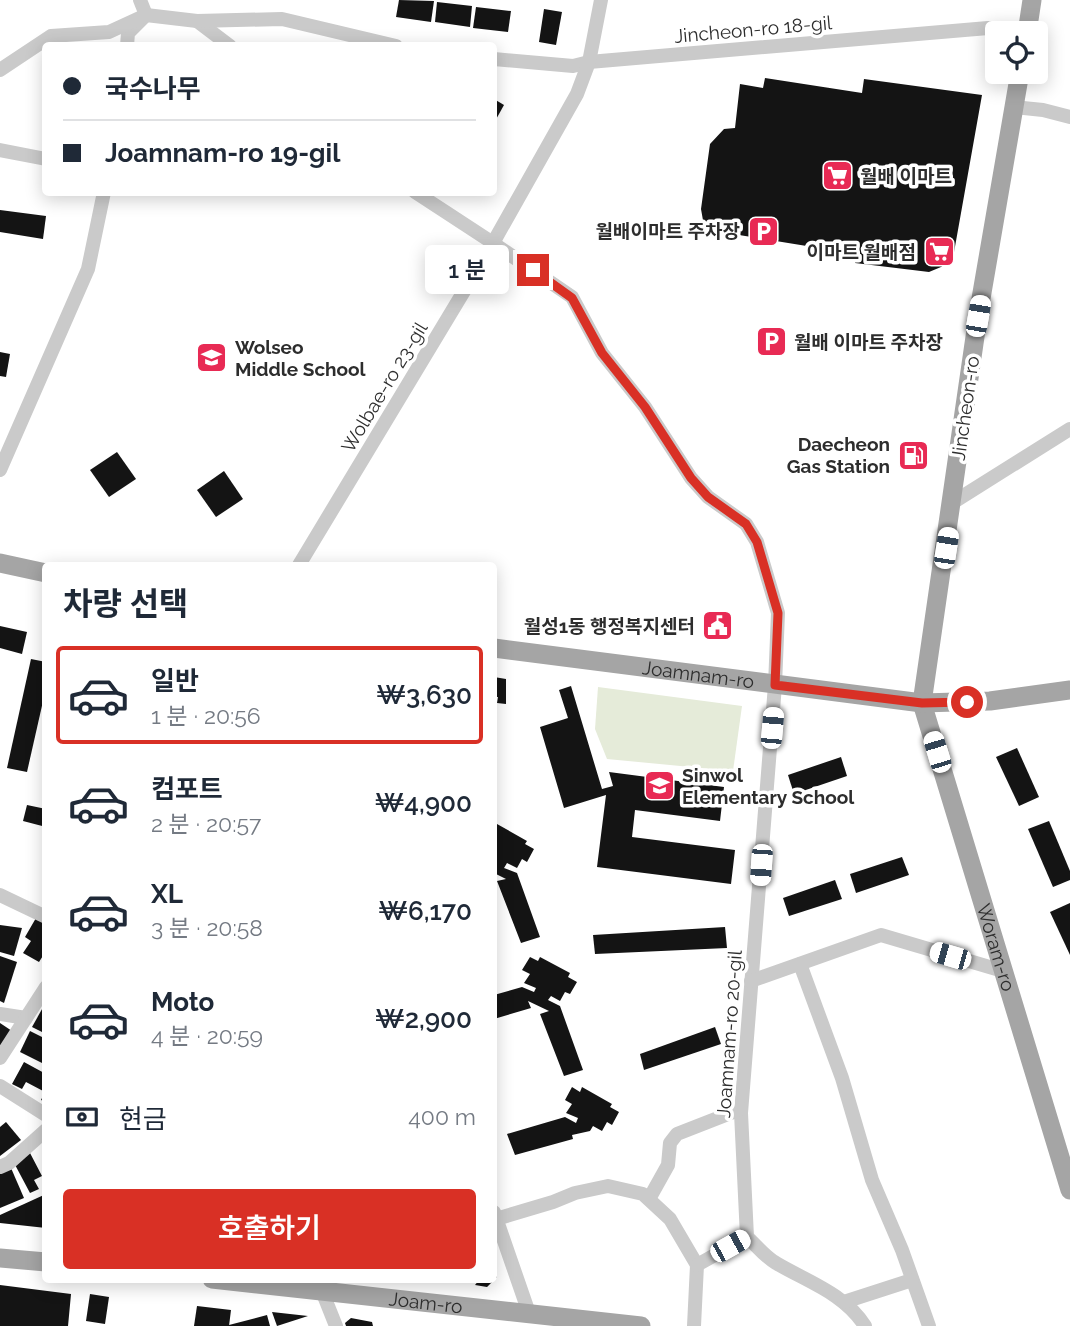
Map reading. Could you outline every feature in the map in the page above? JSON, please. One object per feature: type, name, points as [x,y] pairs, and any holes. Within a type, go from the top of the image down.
[{"type":"main road","points":[[1029,21],[1032,0]]},
{"type":"main road","name":"Jincheon-ro","points":[[922,703],[978,316],[1018,84]]},
{"type":"main road","points":[[0,563],[42,572]]},
{"type":"main road","name":"Joamnam-ro","points":[[497,648],[922,703],[990,701],[1070,690]]},
{"type":"main road","name":"Woram-ro","points":[[922,703],[1070,1190]]},
{"type":"main road","points":[[0,1258],[42,1262]]},
{"type":"main road","name":"Joam-ro","points":[[249,1283],[641,1326]]},
{"type":"street","points":[[140,0],[146,15]]},
{"type":"street","name":"Wolbae-ro 23-gil","points":[[301,562],[494,243],[577,94],[589,62],[601,0]]},
{"type":"street","points":[[127,42],[128,33],[146,15]]},
{"type":"street","points":[[0,70],[51,36],[108,32],[146,15],[197,21],[282,19],[379,42]]},
{"type":"street","points":[[197,21],[225,42]]},
{"type":"street","name":"Jincheon-ro 18-gil","points":[[497,59],[573,66],[589,62],[985,28]]},
{"type":"street","points":[[1014,107],[1043,110],[1070,117]]},
{"type":"street","points":[[0,150],[42,158]]},
{"type":"street","points":[[0,470],[88,268],[103,196]]},
{"type":"street","name":"Joamnam-ro 20-gil","points":[[421,196],[572,298],[602,353],[645,407],[691,478],[708,497],[746,524],[757,542],[778,613],[775,685],[741,1109],[747,1237]]},
{"type":"street","points":[[952,503],[1070,429]]},
{"type":"street","points":[[0,895],[42,915]]},
{"type":"street","points":[[751,981],[881,935],[1003,971]]},
{"type":"street","points":[[800,964],[842,1078],[872,1180],[929,1326]]},
{"type":"street","points":[[0,1058],[42,993]]},
{"type":"street","points":[[0,1014],[26,1018]]},
{"type":"street","points":[[0,1086],[42,1112]]},
{"type":"street","points":[[649,1199],[668,1166],[670,1143],[677,1134],[741,1109]]},
{"type":"street","points":[[0,1167],[9,1163],[42,1134]]},
{"type":"street","points":[[497,1215],[608,1186],[643,1194],[670,1219],[697,1265],[694,1326]]},
{"type":"street","points":[[497,1221],[528,1313]]},
{"type":"street","points":[[697,1265],[747,1237],[772,1261],[855,1310],[865,1326]]},
{"type":"street","points":[[844,1302],[912,1280]]},
{"type":"street","points":[[322,1291],[336,1326]]},
{"type":"green space","points":[[598,687],[742,706],[733,771],[607,759],[595,729]]},
{"type":"building","points":[[399,0],[434,1],[431,22],[396,17]]},
{"type":"building","points":[[437,2],[472,6],[470,27],[435,22]]},
{"type":"building","points":[[476,7],[511,11],[508,32],[473,28]]},
{"type":"building","points":[[544,9],[562,12],[556,45],[539,42]]},
{"type":"building","name":"월배 이마트","points":[[765,78],[862,93],[864,79],[982,95],[953,258],[929,272],[855,263],[856,254],[714,231],[704,226],[701,209],[710,144],[724,129],[735,128],[740,84],[763,88]]},
{"type":"building","points":[[497,101],[504,105],[497,118]]},
{"type":"building","points":[[0,210],[46,216],[43,239],[0,232]]},
{"type":"building","points":[[0,352],[10,354],[6,377],[0,376]]},
{"type":"building","points":[[117,452],[136,479],[109,497],[90,470]]},
{"type":"building","points":[[224,471],[243,499],[216,517],[197,490]]},
{"type":"building","points":[[0,626],[27,632],[22,654],[0,648]]},
{"type":"building","points":[[31,659],[42,661],[42,706],[27,772],[7,768]]},
{"type":"building","points":[[497,678],[506,679],[506,704],[497,703]]},
{"type":"building","points":[[571,686],[602,789],[613,786],[609,772],[724,787],[720,821],[635,810],[632,837],[735,850],[731,884],[597,867],[606,795],[564,808],[540,727],[568,718],[559,690]]},
{"type":"building","points":[[1017,748],[1039,797],[1019,806],[996,757]]},
{"type":"building","points":[[841,757],[847,776],[794,794],[788,775]]},
{"type":"building","points":[[27,805],[42,808],[42,826],[23,821]]},
{"type":"building","points":[[1049,821],[1070,871],[1070,880],[1053,887],[1028,829]]},
{"type":"building","points":[[497,824],[527,841],[525,844],[534,849],[527,862],[522,859],[517,868],[507,863],[504,868],[517,873],[540,937],[521,943],[497,881],[506,879],[497,874]]},
{"type":"building","points":[[902,857],[909,875],[856,893],[850,874]]},
{"type":"building","points":[[835,880],[842,899],[789,916],[783,898]]},
{"type":"building","points":[[1070,903],[1070,955],[1050,912]]},
{"type":"building","points":[[36,918],[42,922],[42,957],[39,962],[23,953],[31,941],[25,937]]},
{"type":"building","points":[[0,925],[22,928],[14,956],[0,952]]},
{"type":"building","points":[[725,927],[727,948],[595,954],[593,935]]},
{"type":"building","points":[[0,956],[17,962],[4,1003],[0,1001]]},
{"type":"building","points":[[530,957],[538,961],[540,957],[570,973],[568,977],[577,982],[570,994],[565,992],[560,1001],[551,996],[548,1000],[560,1006],[583,1070],[564,1076],[540,1014],[549,1011],[528,1001],[531,1008],[497,1018],[497,994],[522,987],[534,992],[536,988],[524,983],[530,974],[522,970]]},
{"type":"building","points":[[42,1009],[42,1032],[32,1027]]},
{"type":"building","points":[[0,1023],[12,1031],[2,1046],[0,1045]]},
{"type":"building","points":[[715,1027],[721,1044],[644,1070],[640,1054]]},
{"type":"building","points":[[30,1031],[42,1037],[42,1063],[20,1052]]},
{"type":"building","points":[[24,1062],[42,1072],[42,1090],[26,1082],[22,1089],[12,1084]]},
{"type":"building","points":[[572,1087],[580,1092],[582,1087],[612,1104],[610,1107],[619,1112],[612,1125],[607,1122],[602,1131],[593,1126],[590,1131],[572,1135],[573,1139],[515,1155],[507,1134],[565,1117],[576,1123],[578,1118],[566,1113],[572,1104],[565,1100]]},
{"type":"building","points":[[6,1122],[21,1140],[0,1156],[0,1127]]},
{"type":"building","points":[[30,1153],[42,1176],[34,1180],[39,1189],[30,1193],[13,1161]]},
{"type":"building","points":[[11,1168],[24,1198],[0,1208],[0,1172]]},
{"type":"building","points":[[42,1196],[42,1228],[0,1223],[0,1215]]},
{"type":"building","points":[[477,1283],[491,1283],[487,1287],[475,1285]]},
{"type":"building","points":[[0,1285],[71,1294],[68,1326],[0,1326]]},
{"type":"building","points":[[90,1294],[109,1297],[105,1324],[86,1321]]},
{"type":"building","points":[[197,1306],[231,1310],[229,1326],[194,1326]]},
{"type":"building","points":[[272,1312],[308,1316],[277,1326]]},
{"type":"building","points":[[267,1315],[270,1326],[229,1326],[229,1325]]},
{"type":"building","points":[[351,1318],[372,1322],[373,1326],[346,1326],[345,1323]]},
{"type":"place","name":"월배 이마트","points":[[837,176]]},
{"type":"place","name":"월배이마트 주차장","points":[[763,231]]},
{"type":"place","name":"이마트 월배점","points":[[939,252]]},
{"type":"place","name":"월배 이마트 주차장","points":[[771,342]]},
{"type":"place","name":"Wolseo Middle School","points":[[212,358]]},
{"type":"place","name":"Daecheon Gas Station","points":[[913,455]]},
{"type":"place","name":"월성1동 행정복지센터","points":[[718,626]]},
{"type":"place","name":"Sinwol Elementary School","points":[[659,786]]},
{"type":"route","points":[[533,270],[572,298],[602,353],[645,407],[691,478],[708,497],[746,524],[757,542],[778,613],[775,685],[922,703],[967,702]]}]
